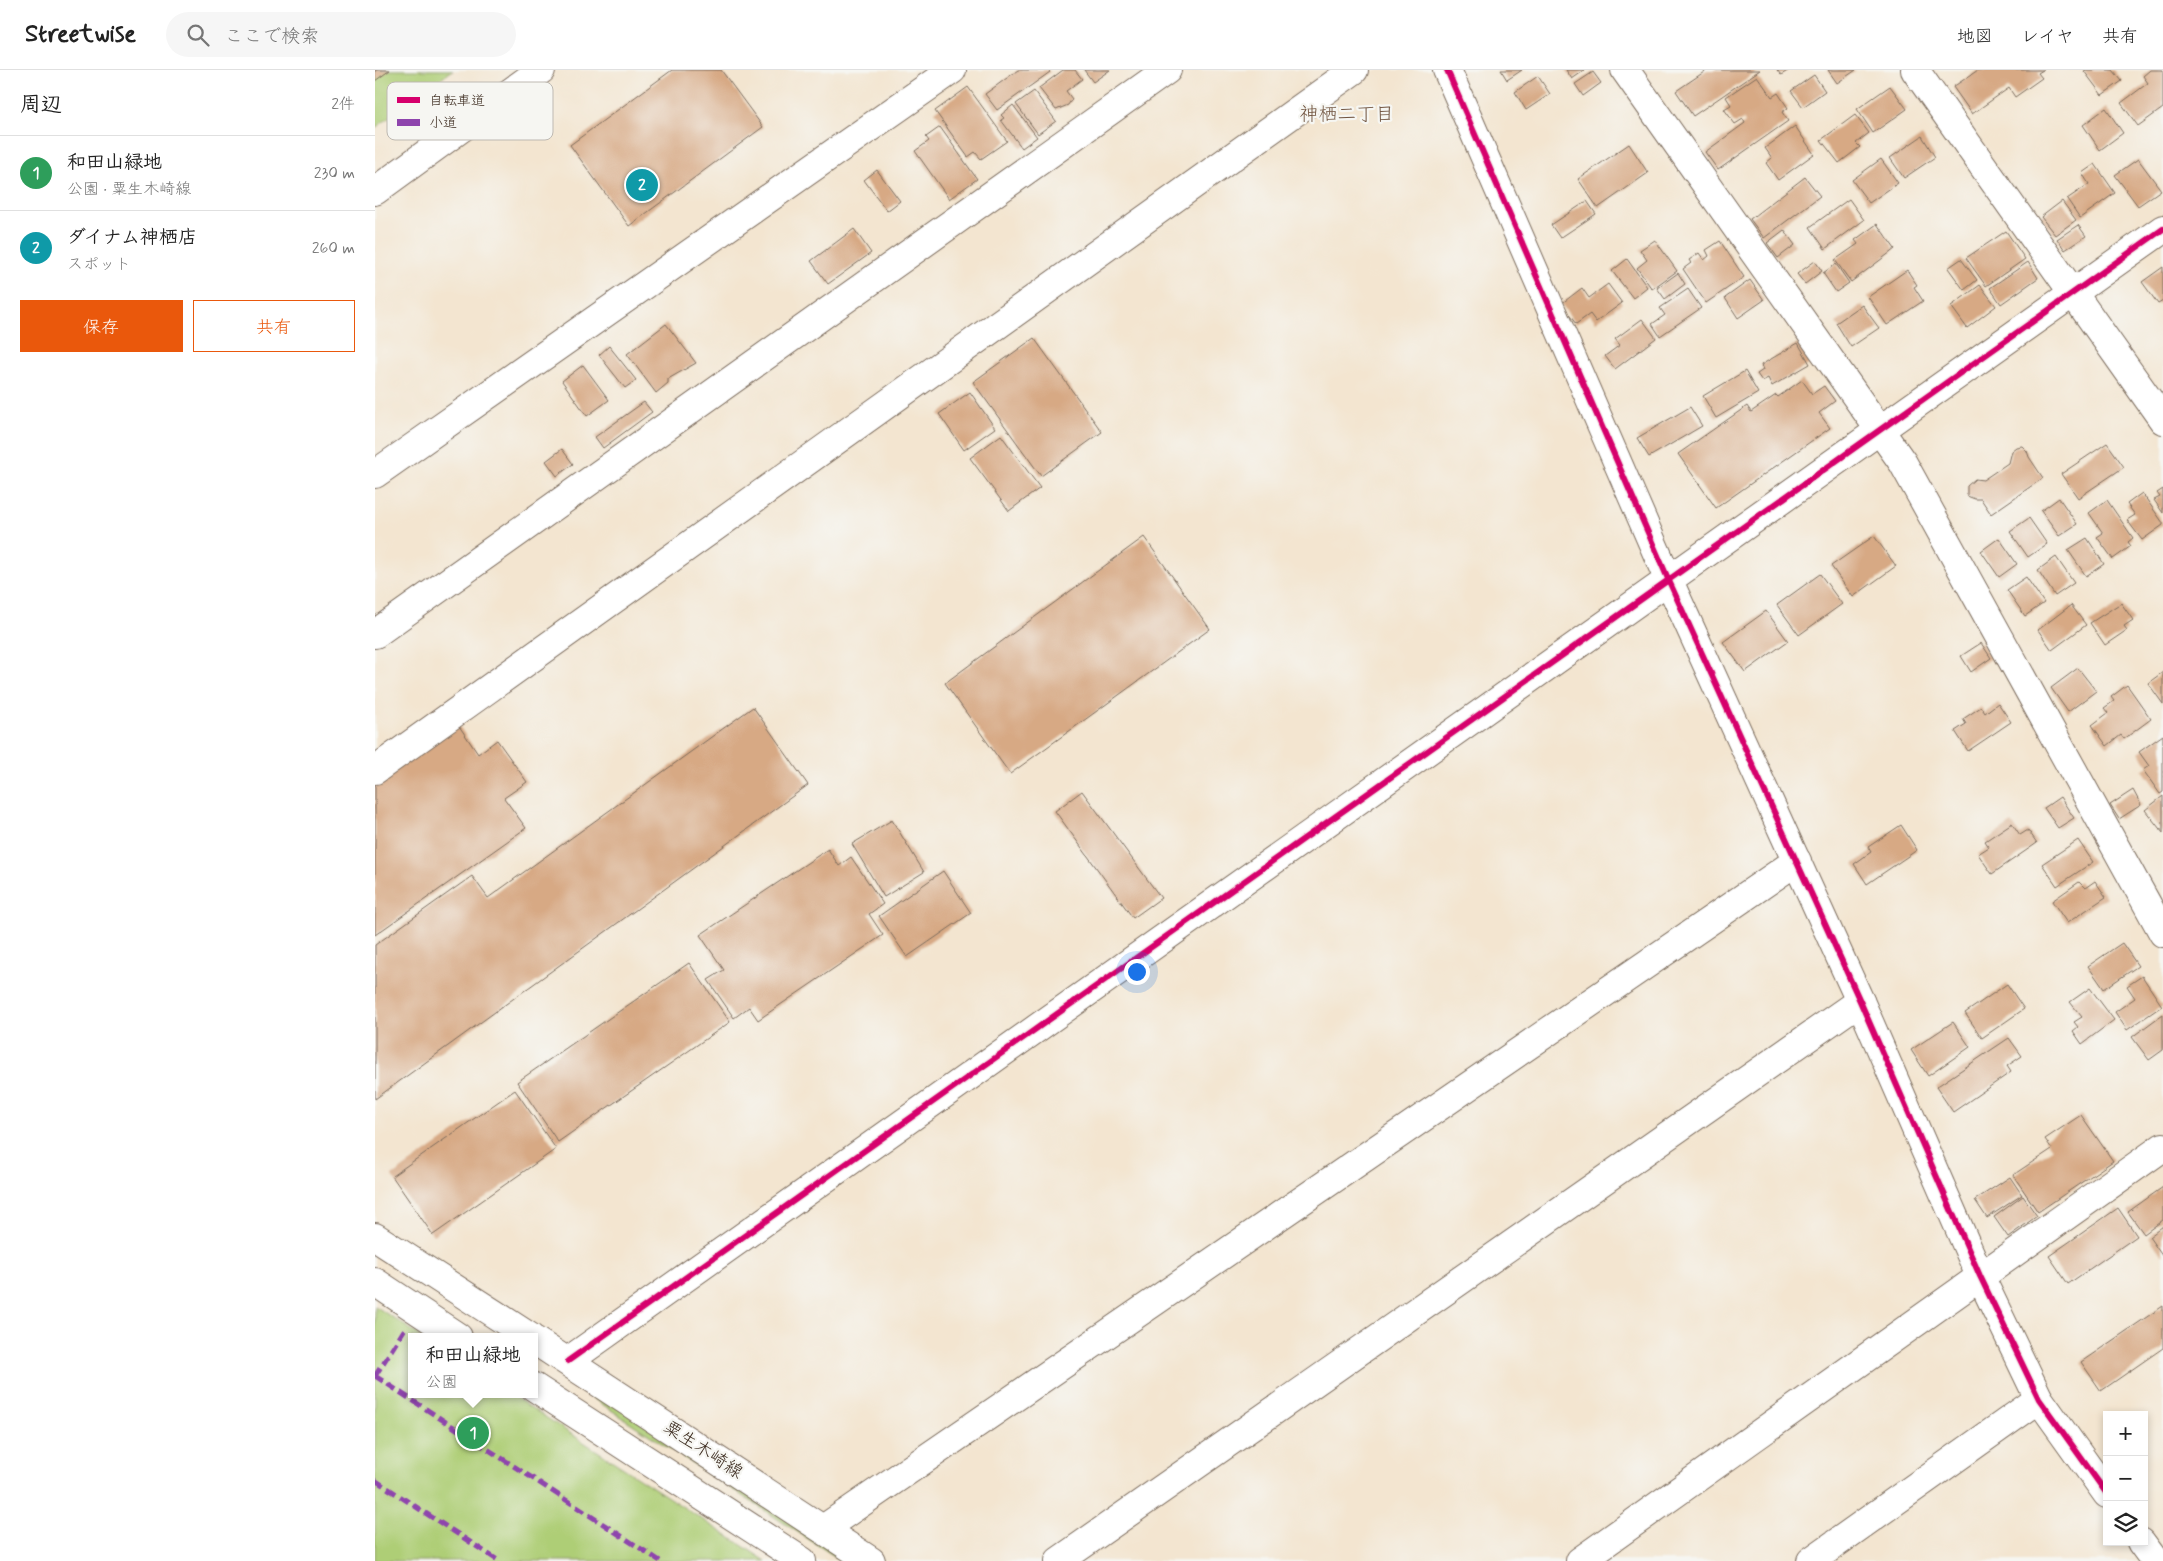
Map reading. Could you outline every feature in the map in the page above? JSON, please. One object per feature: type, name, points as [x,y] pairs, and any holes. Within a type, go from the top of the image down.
[{"type":"street","points":[[525,82],[541,70]]},
{"type":"street","points":[[375,474],[952,70]]},
{"type":"street","points":[[375,634],[1167,70]]},
{"type":"street","points":[[375,770],[1354,70]]},
{"type":"street","points":[[1447,70],[1669,581],[1860,1001],[1980,1276],[2039,1399],[2103,1488]]},
{"type":"street","points":[[1625,70],[1908,471],[2163,933]]},
{"type":"street","points":[[1915,70],[2163,420]]},
{"type":"street","points":[[375,191],[445,140]]},
{"type":"street","points":[[568,1362],[2163,229]]},
{"type":"street","points":[[823,1528],[1797,861]]},
{"type":"street","points":[[1059,1561],[1860,1001]]},
{"type":"street","points":[[1580,1561],[2163,1147]]},
{"type":"street","points":[[375,1237],[523,1333]]},
{"type":"street","points":[[375,1282],[452,1333]]},
{"type":"street","name":"粟生木崎線","points":[[538,1343],[871,1561]]},
{"type":"street","points":[[538,1390],[802,1561]]},
{"type":"street","points":[[1811,1561],[2039,1399]]},
{"type":"street","points":[[2144,1546],[2155,1561]]},
{"type":"green space","points":[[375,70],[453,70],[437,82],[387,82],[387,119],[375,128]]},
{"type":"green space","points":[[375,1306],[416,1333],[408,1333],[408,1398],[516,1398],[766,1561],[375,1561]]},
{"type":"green space","points":[[595,1382],[868,1561],[842,1561],[588,1395]]},
{"type":"building","points":[[375,70],[390,70],[375,81]]},
{"type":"building","points":[[672,70],[721,70],[763,127],[629,226],[570,145]]},
{"type":"building","points":[[1018,70],[1048,70],[1050,72],[997,110],[985,94]]},
{"type":"building","points":[[1063,70],[1075,70],[1082,79],[1066,91],[1072,99],[1068,105],[1056,110],[1039,88]]},
{"type":"building","points":[[1084,70],[1110,70],[1093,82]]},
{"type":"building","points":[[1501,70],[1522,70],[1507,80]]},
{"type":"building","points":[[1566,70],[1585,70],[1572,79]]},
{"type":"building","points":[[1707,70],[1760,70],[1693,116],[1676,91]]},
{"type":"building","points":[[1777,70],[1789,70],[1781,75]]},
{"type":"building","points":[[1828,70],[1856,70],[1837,83]]},
{"type":"building","points":[[1978,70],[2043,70],[2038,73],[2042,78],[2015,97],[2009,88],[1972,114],[1953,87]]},
{"type":"building","points":[[2113,70],[2122,81],[2102,95],[2084,71]]},
{"type":"building","points":[[2150,70],[2163,70],[2163,108],[2138,126],[2121,103],[2148,83],[2143,76]]},
{"type":"building","points":[[1593,72],[1601,83],[1583,96],[1575,84]]},
{"type":"building","points":[[1814,75],[1825,91],[1803,107],[1791,91]]},
{"type":"building","points":[[1538,76],[1550,94],[1526,110],[1515,92]]},
{"type":"building","points":[[1757,76],[1772,97],[1778,93],[1788,108],[1782,112],[1788,121],[1718,170],[1705,152],[1745,123],[1743,119],[1735,124],[1724,109],[1731,105],[1726,97]]},
{"type":"building","points":[[1890,86],[1907,109],[1873,133],[1857,109]]},
{"type":"building","points":[[968,87],[1007,141],[981,159],[975,152],[968,157],[935,111]]},
{"type":"building","points":[[1034,91],[1056,121],[1038,134],[1016,104]]},
{"type":"building","points":[[1013,105],[1037,137],[1022,148],[1001,120],[1004,118],[1001,115]]},
{"type":"building","points":[[2106,108],[2123,133],[2100,150],[2083,125]]},
{"type":"building","points":[[1855,115],[1869,133],[1856,143],[1860,147],[1839,163],[1821,140]]},
{"type":"building","points":[[1795,126],[1814,154],[1778,180],[1766,163],[1772,158],[1765,148]]},
{"type":"building","points":[[940,127],[977,179],[949,199],[915,151],[929,141],[926,137]]},
{"type":"building","points":[[1922,136],[1935,157],[1904,178],[1890,158]]},
{"type":"building","points":[[1629,144],[1648,173],[1598,208],[1578,179]]},
{"type":"building","points":[[1881,159],[1898,183],[1869,203],[1852,180]]},
{"type":"building","points":[[2138,159],[2161,190],[2138,206],[2115,175]]},
{"type":"building","points":[[2095,164],[2115,193],[2080,218],[2067,199],[2089,184],[2082,173]]},
{"type":"building","points":[[877,170],[900,201],[887,211],[864,180]]},
{"type":"building","points":[[1805,177],[1820,196],[1764,238],[1750,219]]},
{"type":"building","points":[[1849,199],[1864,220],[1825,249],[1810,227]]},
{"type":"building","points":[[1587,201],[1596,214],[1560,238],[1551,225]]},
{"type":"building","points":[[2062,201],[2076,220],[2055,235],[2041,217]]},
{"type":"building","points":[[1877,224],[1895,249],[1851,282],[1835,260],[1858,244],[1855,240]]},
{"type":"building","points":[[2078,225],[2086,236],[2065,250],[2057,239]]},
{"type":"building","points":[[854,229],[871,253],[828,284],[811,261]]},
{"type":"building","points":[[1784,230],[1795,245],[1778,258],[1767,243]]},
{"type":"building","points":[[2006,231],[2025,259],[1986,286],[1966,258]]},
{"type":"building","points":[[1655,240],[1677,271],[1652,289],[1637,268],[1647,260],[1640,250]]},
{"type":"building","points":[[1720,241],[1744,277],[1706,303],[1683,269],[1691,263],[1689,260],[1699,253],[1704,260],[1709,256],[1706,250]]},
{"type":"building","points":[[1627,259],[1647,287],[1633,298],[1612,271]]},
{"type":"building","points":[[1961,259],[1977,280],[1964,290],[1948,268]]},
{"type":"building","points":[[1815,261],[1822,271],[1805,284],[1797,274]]},
{"type":"building","points":[[2028,262],[2038,278],[2001,304],[1990,288]]},
{"type":"building","points":[[1836,264],[1849,283],[1836,292],[1823,273]]},
{"type":"building","points":[[2163,267],[2163,301],[2158,304],[2142,282]]},
{"type":"building","points":[[1907,270],[1917,285],[1914,287],[1923,301],[1887,325],[1868,297]]},
{"type":"building","points":[[1678,273],[1685,284],[1665,299],[1657,288]]},
{"type":"building","points":[[1750,280],[1764,300],[1738,318],[1725,298]]},
{"type":"building","points":[[1608,284],[1622,303],[1596,322],[1590,314],[1576,324],[1561,304],[1582,288],[1589,298]]},
{"type":"building","points":[[1980,285],[1996,306],[1967,328],[1951,306]]},
{"type":"building","points":[[1688,289],[1701,308],[1660,336],[1652,324],[1665,315],[1660,308]]},
{"type":"building","points":[[1862,305],[1879,328],[1851,347],[1836,323]]},
{"type":"building","points":[[1642,319],[1656,338],[1615,369],[1605,356],[1620,345],[1615,339]]},
{"type":"building","points":[[666,324],[696,363],[668,379],[668,383],[656,393],[627,354]]},
{"type":"building","points":[[1034,338],[1102,432],[1041,476],[973,382]]},
{"type":"building","points":[[1798,343],[1810,364],[1772,386],[1768,378],[1762,381],[1757,374],[1763,370],[1761,365]]},
{"type":"building","points":[[609,346],[636,380],[625,388],[599,355]]},
{"type":"building","points":[[583,365],[609,400],[587,416],[562,381]]},
{"type":"building","points":[[1745,371],[1758,393],[1716,418],[1703,396]]},
{"type":"building","points":[[1802,380],[1812,394],[1824,386],[1835,401],[1819,413],[1830,428],[1716,508],[1678,454],[1747,406],[1751,412],[1776,395],[1778,397]]},
{"type":"building","points":[[970,392],[995,428],[964,450],[939,414]]},
{"type":"building","points":[[644,402],[652,412],[603,448],[595,437]]},
{"type":"building","points":[[1690,407],[1702,426],[1649,457],[1637,438]]},
{"type":"building","points":[[1001,435],[1040,488],[1009,511],[970,458]]},
{"type":"building","points":[[2107,443],[2124,467],[2078,498],[2061,474]]},
{"type":"building","points":[[2022,446],[2043,478],[1991,514],[1981,499],[1967,496],[1967,486],[1975,479],[1983,480],[2008,463],[2011,451],[2016,447]]},
{"type":"building","points":[[562,449],[573,464],[557,476],[546,461]]},
{"type":"building","points":[[2163,489],[2163,513],[2154,500],[2160,497],[2157,493]]},
{"type":"building","points":[[2142,493],[2163,525],[2142,540],[2127,520],[2135,515],[2127,504]]},
{"type":"building","points":[[2059,498],[2077,524],[2059,536],[2041,511]]},
{"type":"building","points":[[2107,500],[2133,538],[2128,542],[2131,546],[2113,559],[2097,537],[2103,533],[2089,513]]},
{"type":"building","points":[[2029,518],[2047,544],[2028,557],[2010,531]]},
{"type":"building","points":[[1874,536],[1896,566],[1853,597],[1831,566]]},
{"type":"building","points":[[1144,537],[1210,629],[1010,774],[945,683]]},
{"type":"building","points":[[1999,538],[2017,564],[1999,577],[1981,551]]},
{"type":"building","points":[[2087,538],[2104,564],[2086,576],[2068,550]]},
{"type":"building","points":[[2056,557],[2074,583],[2055,596],[2038,570]]},
{"type":"building","points":[[1820,574],[1842,604],[1799,635],[1777,605]]},
{"type":"building","points":[[2026,577],[2044,603],[2025,616],[2007,590]]},
{"type":"building","points":[[2121,603],[2133,620],[2124,626],[2127,630],[2105,645],[2090,623]]},
{"type":"building","points":[[2071,605],[2086,625],[2052,650],[2038,630]]},
{"type":"building","points":[[1766,611],[1788,641],[1745,672],[1723,642]]},
{"type":"building","points":[[1981,643],[1991,658],[1971,672],[1961,656]]},
{"type":"building","points":[[2078,668],[2096,691],[2068,712],[2051,688]]},
{"type":"building","points":[[2163,672],[2163,704],[2148,683]]},
{"type":"building","points":[[2127,685],[2151,719],[2124,739],[2121,735],[2107,746],[2092,725],[2108,713],[2104,708],[2114,701],[2111,697]]},
{"type":"building","points":[[1998,703],[2011,722],[1968,751],[1955,731],[1966,724],[1963,719],[1981,707],[1985,713]]},
{"type":"building","points":[[753,707],[808,785],[375,1099],[375,945],[472,876],[488,898]]},
{"type":"building","points":[[457,723],[478,754],[497,740],[527,782],[504,798],[526,828],[375,935],[375,782]]},
{"type":"building","points":[[2163,735],[2163,792],[2160,794],[2143,770],[2149,766],[2139,752]]},
{"type":"building","points":[[2133,790],[2141,805],[2119,819],[2110,805]]},
{"type":"building","points":[[1082,791],[1161,898],[1133,918],[1055,811]]},
{"type":"building","points":[[2163,796],[2163,833],[2145,810]]},
{"type":"building","points":[[2060,797],[2074,818],[2058,828],[2044,808]]},
{"type":"building","points":[[892,820],[924,872],[884,897],[852,844]]},
{"type":"building","points":[[2012,823],[2020,835],[2028,830],[2037,843],[1992,874],[1978,854],[1989,847],[1985,841]]},
{"type":"building","points":[[1901,825],[1917,850],[1867,884],[1854,864],[1871,852],[1868,847]]},
{"type":"building","points":[[2078,840],[2093,862],[2057,886],[2042,864]]},
{"type":"building","points":[[828,849],[839,866],[851,857],[883,904],[869,914],[883,935],[758,1020],[749,1007],[734,1018],[708,980],[724,970],[700,935]]},
{"type":"building","points":[[943,871],[971,913],[907,957],[879,916]]},
{"type":"building","points":[[2095,881],[2106,897],[2067,923],[2052,901],[2079,882],[2085,888]]},
{"type":"building","points":[[2122,943],[2138,966],[2104,989],[2088,966]]},
{"type":"building","points":[[689,963],[730,1022],[558,1142],[517,1082]]},
{"type":"building","points":[[2142,976],[2162,1006],[2127,1030],[2115,1012],[2135,998],[2127,986]]},
{"type":"building","points":[[2007,984],[2024,1009],[1982,1038],[1965,1013]]},
{"type":"building","points":[[2090,988],[2114,1020],[2082,1044],[2073,1031],[2078,1027],[2074,1022],[2082,1017],[2070,1002]]},
{"type":"building","points":[[2163,1014],[2163,1050],[2149,1060],[2132,1037]]},
{"type":"building","points":[[1953,1022],[1970,1047],[1928,1076],[1911,1050]]},
{"type":"building","points":[[2009,1038],[2022,1056],[2007,1066],[2011,1072],[1953,1112],[1936,1087]]},
{"type":"building","points":[[515,1090],[556,1149],[433,1235],[392,1176]]},
{"type":"building","points":[[2081,1115],[2113,1161],[2038,1212],[2013,1175],[2052,1149],[2045,1139]]},
{"type":"building","points":[[2010,1177],[2022,1195],[1987,1218],[1975,1200]]},
{"type":"building","points":[[2163,1187],[2163,1220],[2144,1234],[2128,1212]]},
{"type":"building","points":[[2023,1196],[2037,1216],[2008,1237],[1994,1217]]},
{"type":"building","points":[[2118,1208],[2137,1236],[2068,1284],[2049,1256]]},
{"type":"building","points":[[2163,1226],[2163,1257],[2149,1237]]},
{"type":"building","points":[[2163,1306],[2163,1348],[2101,1391],[2081,1362]]},
{"type":"marked path","points":[[375,1376],[406,1327]]},
{"type":"marked path","points":[[375,1376],[408,1397]]},
{"type":"marked path","points":[[409,1398],[660,1561]]},
{"type":"marked path","points":[[375,1480],[499,1561]]},
{"type":"cycle path","points":[[1447,70],[1669,581],[1860,1001],[1980,1276],[2039,1399],[2103,1488]]},
{"type":"cycle path","points":[[568,1361],[2163,229]]},
{"type":"place","name":"ダイナム神栖店","points":[[642,185]]},
{"type":"place","name":"和田山緑地","points":[[473,1433]]},
{"type":"district","name":"神栖二丁目","points":[[1347,114]]}]
